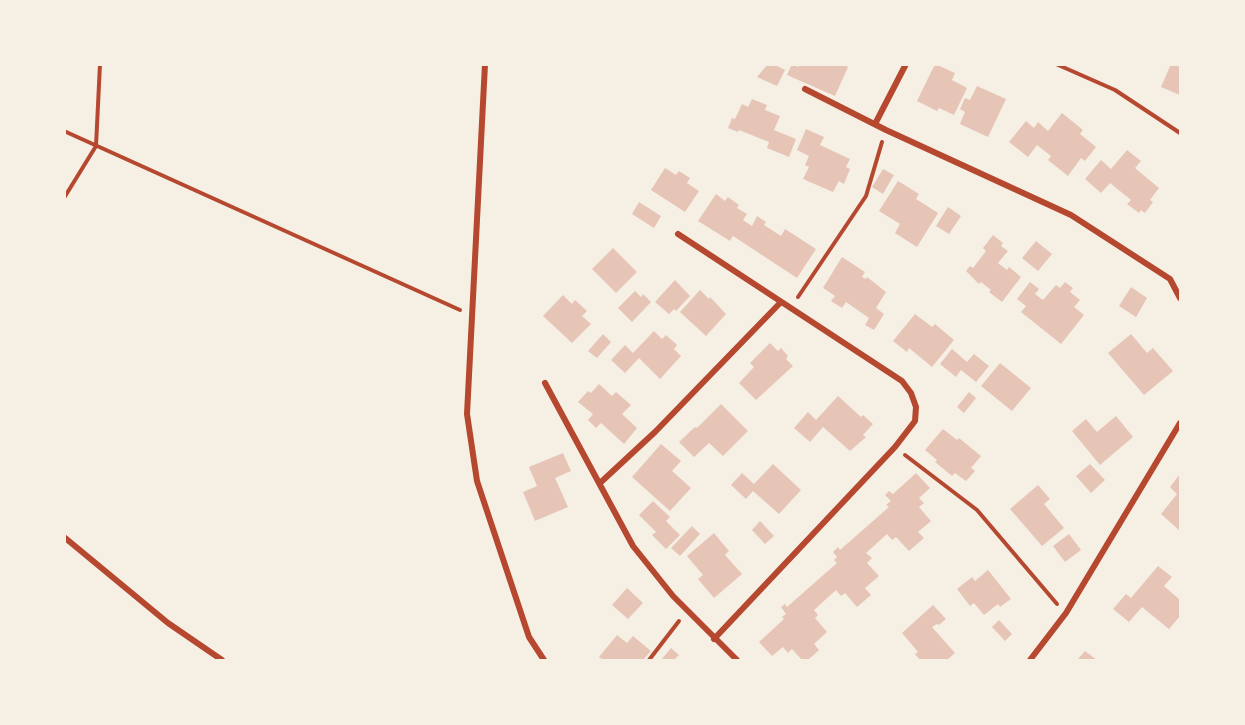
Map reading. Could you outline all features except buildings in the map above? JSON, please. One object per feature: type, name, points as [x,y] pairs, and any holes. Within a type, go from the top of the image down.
[{"type":"street","points":[[485,64],[467,414],[477,481],[529,637],[544,660]]},
{"type":"street","points":[[874,124],[906,64]]},
{"type":"street","points":[[805,89],[886,130],[1071,215],[1170,279],[1180,298]]},
{"type":"street","points":[[678,234],[902,381],[911,393],[916,407],[915,421],[895,447],[714,639]]},
{"type":"street","points":[[600,483],[655,432],[782,302]]},
{"type":"street","points":[[545,383],[633,546],[673,596],[737,660]]},
{"type":"street","points":[[1030,660],[1066,613],[1180,423]]},
{"type":"street","points":[[64,537],[168,623],[222,660]]},
{"type":"path","points":[[64,198],[96,146],[100,64]]},
{"type":"path","points":[[1056,64],[1115,90],[1180,133]]},
{"type":"path","points":[[791,308],[866,196],[886,130]]},
{"type":"path","points":[[64,131],[471,315]]},
{"type":"path","points":[[895,447],[977,510],[1066,613]]},
{"type":"path","points":[[649,660],[687,611]]}]
